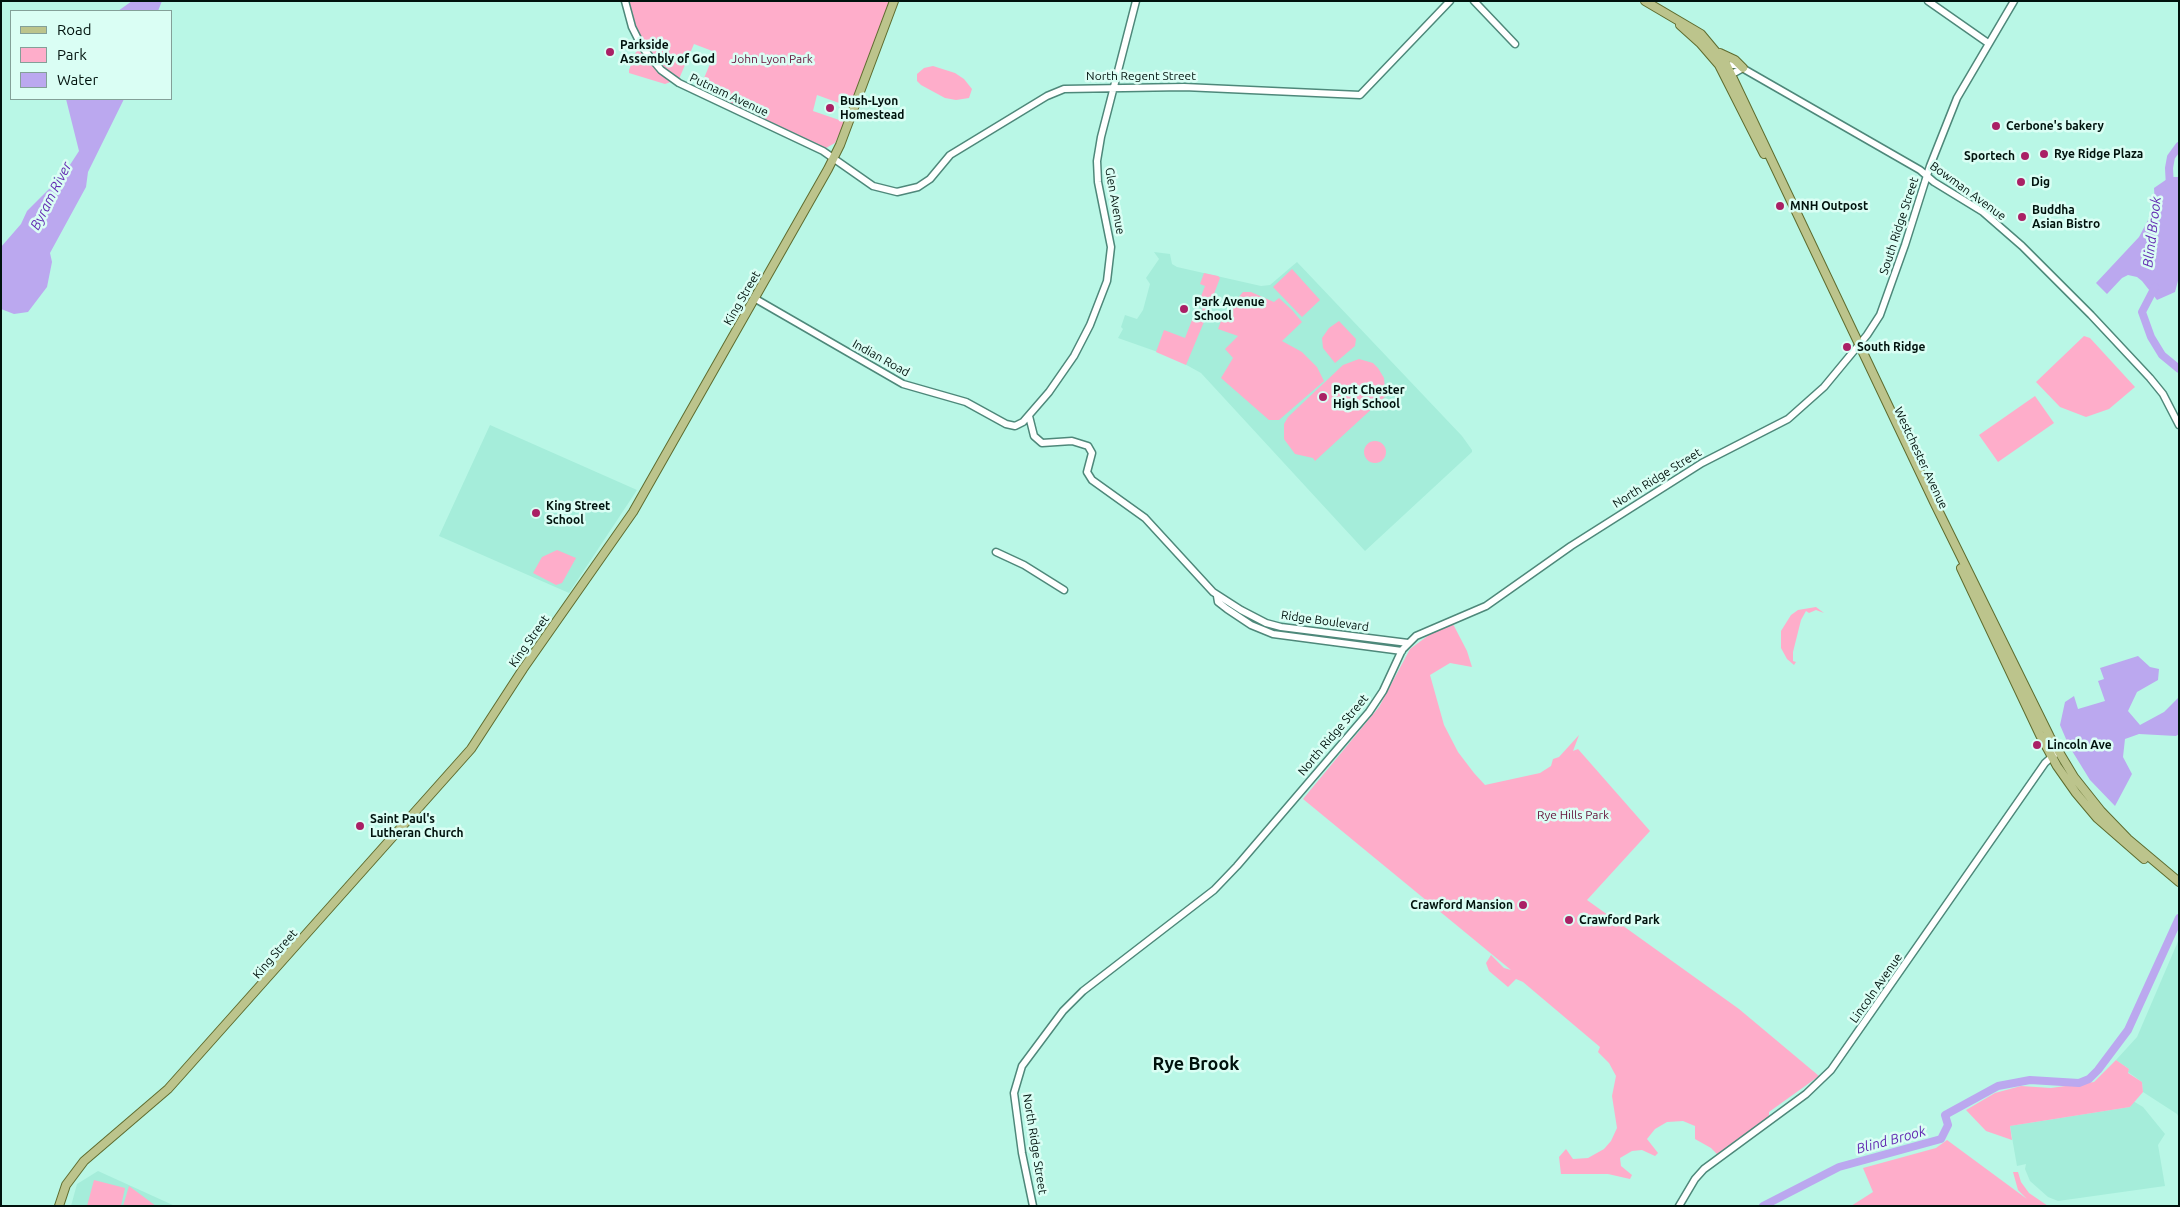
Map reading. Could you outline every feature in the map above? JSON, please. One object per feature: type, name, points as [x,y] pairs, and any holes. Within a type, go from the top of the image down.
[{"type":"main road","name":"King Street","points":[[59,1206],[66,1185],[84,1162],[168,1089],[468,752],[633,512],[833,157],[894,1]]},
{"type":"main road","name":"Westchester Avenue","points":[[1645,1],[1701,34],[1718,52],[1858,347],[2055,754],[2076,793],[2098,818],[2179,888]]},
{"type":"main road","name":"Westchester Avenue","points":[[1671,17],[1728,71]]},
{"type":"main road","points":[[1718,52],[1735,60],[1743,68]]},
{"type":"main road","name":"Westchester Avenue","points":[[2055,754],[2110,821],[2179,882]]},
{"type":"street","name":"Putnam Avenue","points":[[625,1],[628,17],[639,42],[655,63],[669,76],[688,89],[833,157]]},
{"type":"street","name":"Glen Avenue","points":[[1029,416],[1058,380],[1074,356],[1090,325],[1107,281],[1111,247],[1098,182],[1097,161],[1101,137],[1136,1]]},
{"type":"street","name":"North Regent Street","points":[[833,157],[873,186],[891,191],[906,191],[918,187],[930,179],[950,155],[1053,93],[1064,89],[1220,88],[1360,96],[1450,1]]},
{"type":"street","points":[[1474,1],[1515,44]]},
{"type":"street","points":[[1928,1],[1988,43]]},
{"type":"street","name":"South Ridge Street","points":[[1858,347],[1880,315],[1889,293],[1927,176],[1956,98],[2014,1]]},
{"type":"street","points":[[1728,71],[1735,64],[1743,68]]},
{"type":"street","name":"Bowman Avenue","points":[[1743,68],[1927,176],[1988,216],[2091,314],[2158,387],[2179,425]]},
{"type":"street","name":"Indian Road","points":[[754,298],[903,384],[966,402],[1012,426],[1019,425],[1029,416]]},
{"type":"street","name":"North Ridge Street","points":[[1033,1206],[1014,1103],[1016,1082],[1022,1066],[1072,1001],[1214,890],[1237,866],[1369,712],[1383,691],[1402,651],[1408,643],[1425,631],[1486,606],[1570,546],[1695,468],[1788,419],[1824,387],[1858,347]]},
{"type":"street","name":"Ridge Boulevard","points":[[1029,416],[1036,439],[1042,443],[1072,441],[1088,446],[1092,453],[1087,469],[1088,475],[1153,526],[1217,596],[1218,602],[1251,625],[1273,634],[1402,651]]},
{"type":"street","points":[[996,552],[1024,565],[1064,590]]},
{"type":"street","name":"Ridge Boulevard","points":[[1217,596],[1225,598],[1254,618],[1281,627],[1408,643]]},
{"type":"street","name":"Lincoln Avenue","points":[[1679,1206],[1695,1179],[1704,1170],[1806,1094],[1831,1070],[2045,763],[2055,754]]},
{"type":"shaded area","name":"Port Chester High School","points":[[1154,252],[1170,254],[1172,264],[1177,267],[1261,286],[1270,285],[1297,262],[1462,436],[1472,452],[1365,551],[1201,373],[1172,357],[1118,338],[1123,329],[1121,327],[1125,315],[1137,319],[1143,310],[1150,284],[1146,278],[1159,259]]},
{"type":"shaded area","name":"King Street School","points":[[490,425],[637,490],[569,593],[439,536]]},
{"type":"shaded area","points":[[2179,939],[2179,1118],[2177,1114],[2143,1092],[2142,1082],[2128,1072],[2129,1069],[2116,1060],[2137,1037]]},
{"type":"shaded area","points":[[2133,1101],[2143,1107],[2165,1134],[2158,1145],[2165,1186],[2058,1201],[2048,1197],[2030,1181],[2025,1169],[2026,1164],[2017,1166],[2010,1126],[2130,1107]]},
{"type":"shaded area","points":[[98,1171],[175,1206],[71,1206],[77,1184]]},
{"type":"green space","name":"John Lyon Park","points":[[629,1],[890,1],[850,107],[817,95],[813,111],[845,122],[835,143],[826,148],[699,90],[715,52],[694,44],[679,79],[665,84],[629,73],[636,52],[645,45],[634,22]]},
{"type":"green space","points":[[933,66],[955,73],[964,79],[972,89],[969,98],[956,100],[945,98],[921,85],[917,81],[917,74],[924,68]]},
{"type":"green space","points":[[1292,269],[1320,300],[1302,317],[1273,287]]},
{"type":"green space","points":[[1204,273],[1220,278],[1206,315],[1203,314],[1202,308],[1198,304],[1205,286],[1200,284]]},
{"type":"green space","points":[[1243,292],[1251,292],[1274,302],[1279,298],[1292,310],[1302,322],[1282,341],[1302,352],[1317,367],[1324,381],[1279,420],[1269,420],[1221,378],[1233,358],[1225,349],[1238,336],[1218,329],[1223,316]]},
{"type":"green space","points":[[1202,316],[1206,317],[1186,365],[1156,352],[1164,330],[1185,338],[1192,320],[1198,320]]},
{"type":"green space","points":[[1339,321],[1356,339],[1355,346],[1335,363],[1323,348],[1322,338],[1329,328]]},
{"type":"green space","points":[[2084,336],[2090,338],[2135,387],[2109,409],[2086,417],[2060,407],[2036,382]]},
{"type":"green space","points":[[1359,359],[1373,363],[1378,368],[1384,378],[1385,390],[1388,394],[1315,461],[1313,458],[1295,454],[1284,439],[1284,424],[1288,417],[1343,365]]},
{"type":"green space","points":[[2035,396],[2054,423],[1998,462],[1979,435]]},
{"type":"green space","points":[[1375,441],[1383,444],[1386,452],[1383,460],[1375,463],[1367,460],[1364,452],[1367,444]]},
{"type":"green space","points":[[557,550],[576,558],[562,583],[556,585],[533,573],[542,557]]},
{"type":"green space","points":[[1816,607],[1824,613],[1816,610],[1809,613],[1806,611],[1801,620],[1793,652],[1793,661],[1796,662],[1794,665],[1787,659],[1781,648],[1781,631],[1791,615],[1798,610]]},
{"type":"green space","name":"Crawford Park","points":[[1453,624],[1467,651],[1472,667],[1450,663],[1430,675],[1444,725],[1458,752],[1474,773],[1485,785],[1540,773],[1551,766],[1553,759],[1559,757],[1579,735],[1573,751],[1578,749],[1650,831],[1587,900],[1739,1009],[1819,1076],[1769,1112],[1769,1119],[1717,1154],[1711,1148],[1695,1139],[1695,1126],[1683,1121],[1667,1122],[1655,1129],[1647,1139],[1658,1153],[1655,1156],[1642,1150],[1632,1151],[1620,1158],[1621,1166],[1632,1175],[1630,1179],[1608,1174],[1561,1174],[1559,1157],[1566,1149],[1573,1159],[1588,1158],[1604,1149],[1611,1141],[1617,1128],[1612,1096],[1616,1076],[1609,1063],[1598,1052],[1600,1047],[1523,982],[1516,979],[1508,987],[1489,971],[1486,963],[1491,955],[1504,968],[1511,970],[1303,799],[1379,707],[1410,649],[1433,632]]},
{"type":"green space","points":[[2116,1060],[2129,1069],[2128,1073],[2142,1082],[2143,1092],[2130,1107],[2010,1126],[2012,1140],[1986,1131],[1966,1110],[1995,1093],[2021,1086],[2051,1088],[2094,1082]]},
{"type":"green space","points":[[1947,1140],[2027,1199],[2018,1190],[2013,1172],[2018,1172],[2021,1182],[2029,1193],[2048,1206],[1851,1206],[1873,1192],[1863,1168],[1936,1148]]},
{"type":"green space","points":[[94,1180],[125,1188],[121,1206],[87,1206]]},
{"type":"green space","points":[[129,1186],[156,1206],[123,1206]]},
{"type":"water","points":[[132,1],[162,1],[158,10],[119,10]]},
{"type":"water","name":"Byram River","points":[[66,100],[124,100],[88,172],[86,187],[50,253],[52,262],[47,287],[28,312],[14,314],[1,309],[1,247],[21,224],[27,211],[64,174],[79,151]]},
{"type":"water","points":[[2170,177],[2179,177],[2179,277],[2175,292],[2157,300],[2142,281],[2137,277],[2128,275],[2122,278],[2107,294],[2096,283],[2139,237],[2155,207],[2154,188]]},
{"type":"water","points":[[2138,656],[2150,667],[2159,669],[2158,680],[2137,692],[2128,711],[2140,725],[2164,712],[2179,697],[2179,734],[2176,736],[2139,734],[2125,739],[2123,757],[2132,774],[2115,806],[2090,780],[2069,746],[2060,725],[2065,702],[2074,696],[2078,709],[2105,701],[2098,681],[2104,679],[2100,668]]},
{"type":"waterway","name":"Blind Brook","points":[[2170,187],[2169,168],[2171,157],[2179,146]]},
{"type":"waterway","name":"Blind Brook","points":[[2155,287],[2142,312],[2151,337],[2162,355],[2179,369]]},
{"type":"waterway","name":"Blind Brook","points":[[1763,1206],[1839,1167],[1941,1139],[1948,1125],[1945,1115],[1998,1086],[2030,1080],[2079,1083],[2089,1079],[2128,1030],[2179,918]]},
{"type":"place","name":"Parkside Assembly of God","points":[[610,52]]},
{"type":"place","name":"Bush-Lyon Homestead","points":[[830,108]]},
{"type":"place","name":"Cerbone's bakery","points":[[1996,126]]},
{"type":"place","name":"Rye Ridge Plaza","points":[[2044,154]]},
{"type":"place","name":"Sportech","points":[[2025,156]]},
{"type":"place","name":"Dig","points":[[2021,182]]},
{"type":"place","name":"MNH Outpost","points":[[1780,206]]},
{"type":"place","name":"Buddha Asian Bistro","points":[[2022,217]]},
{"type":"place","name":"Park Avenue School","points":[[1184,309]]},
{"type":"place","name":"South Ridge","points":[[1847,347]]},
{"type":"place","name":"Port Chester High School","points":[[1323,397]]},
{"type":"place","name":"King Street School","points":[[536,513]]},
{"type":"place","name":"Lincoln Ave","points":[[2037,745]]},
{"type":"place","name":"Saint Paul's Lutheran Church","points":[[360,826]]},
{"type":"place","name":"Crawford Mansion","points":[[1523,905]]},
{"type":"place","name":"Crawford Park","points":[[1569,920]]},
{"type":"district","name":"Rye Brook","points":[[1196,1064]]},
{"type":"park label","name":"Rye Hills Park","points":[[1573,815]]}]
